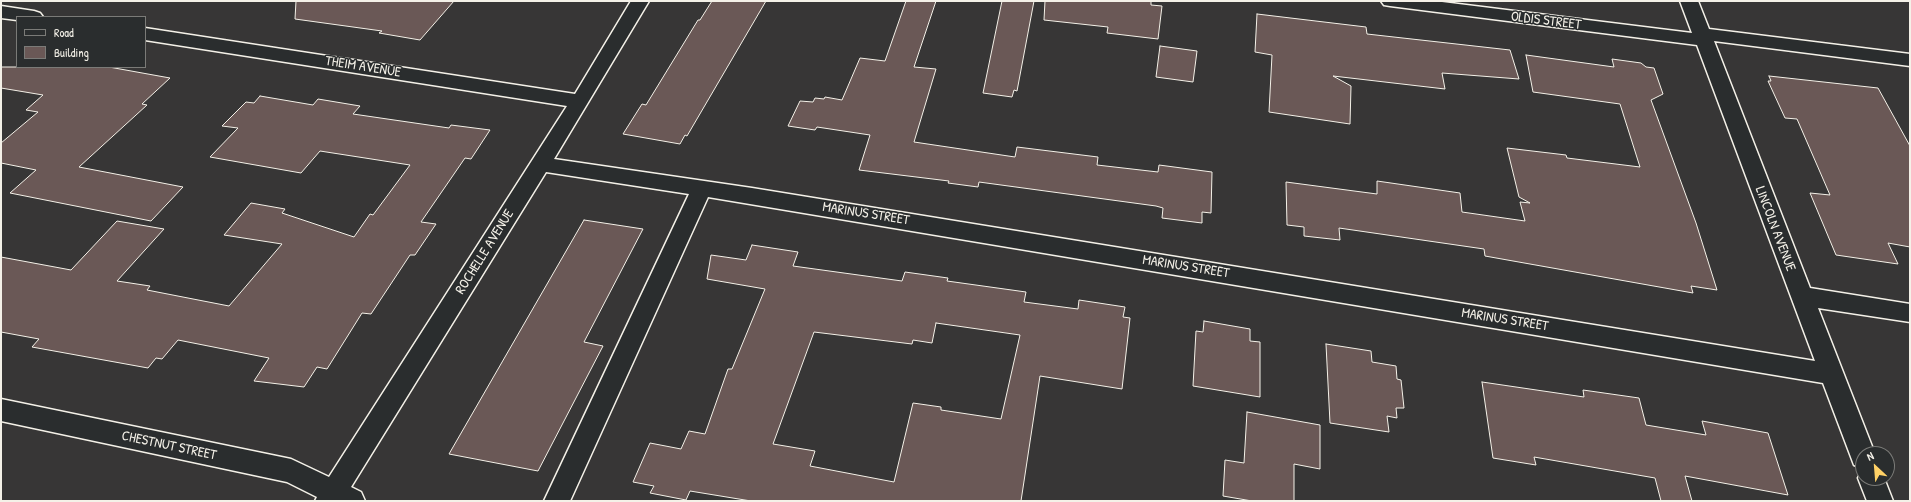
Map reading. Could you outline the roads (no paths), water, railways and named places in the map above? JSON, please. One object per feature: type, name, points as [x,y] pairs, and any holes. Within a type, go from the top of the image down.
[{"type":"street","name":"ROCHELLE AVENUE","points":[[338,498],[640,1]]},
{"type":"street","name":"OLDIS STREET","points":[[1390,1],[1910,60]]},
{"type":"street","name":"LINCOLN AVENUE","points":[[1689,1],[1859,446]]},
{"type":"street","points":[[1,12],[27,16]]},
{"type":"street","name":"THEIM AVENUE","points":[[146,34],[580,101]]},
{"type":"street","name":"MARINUS STREET","points":[[540,164],[702,188],[1830,374]]},
{"type":"street","points":[[557,501],[702,188]]},
{"type":"street","points":[[1801,296],[1910,313]]},
{"type":"street","name":"CHESTNUT STREET","points":[[1,410],[291,471],[338,498]]},
{"type":"street","points":[[1874,486],[1880,501]]}]
